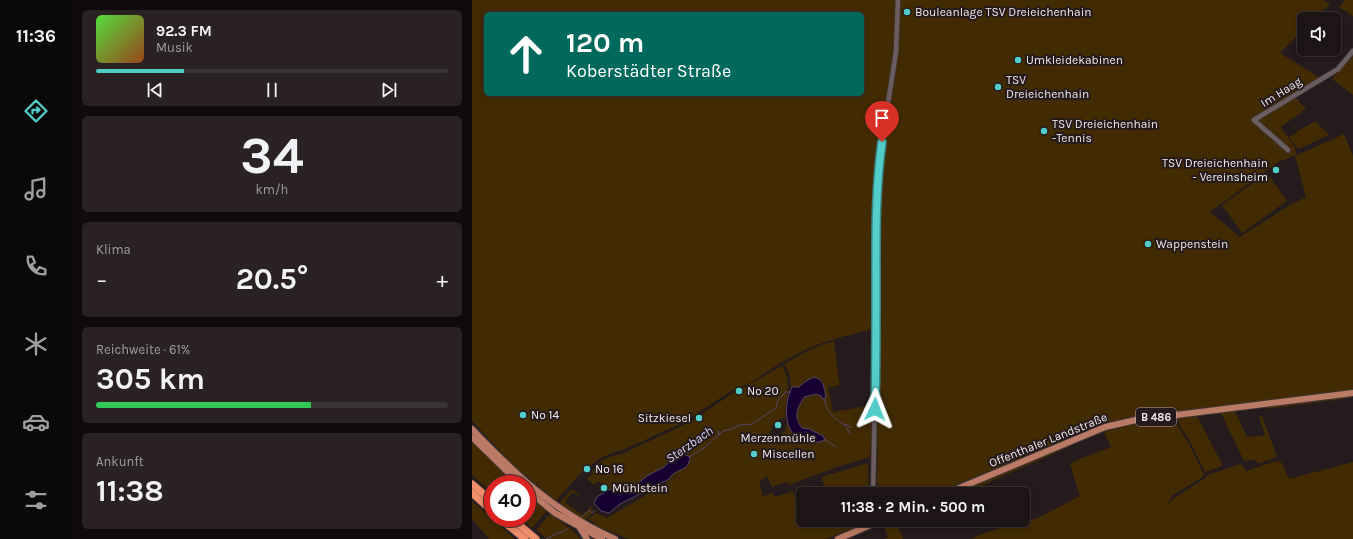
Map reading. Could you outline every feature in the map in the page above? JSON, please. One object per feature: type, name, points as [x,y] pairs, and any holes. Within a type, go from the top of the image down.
[{"type":"highway","points":[[472,484],[484,494]]},
{"type":"highway","points":[[472,493],[484,504]]},
{"type":"highway","points":[[515,527],[525,539]]},
{"type":"highway","points":[[519,527],[536,539]]},
{"type":"main road","name":"Offenthaler Landstraße","points":[[962,487],[1105,428],[1125,422],[1353,393]]},
{"type":"main road","points":[[472,429],[524,481],[557,511],[579,527],[598,536],[615,539]]},
{"type":"main road","points":[[472,437],[511,475]]},
{"type":"main road","points":[[536,496],[550,505]]},
{"type":"main road","points":[[557,511],[598,536]]},
{"type":"main road","points":[[579,527],[587,539]]},
{"type":"main road","points":[[838,539],[862,527]]},
{"type":"street","points":[[873,487],[877,186],[882,142],[895,60],[898,0]]},
{"type":"street","name":"Im Haag","points":[[1288,150],[1254,120],[1338,69],[1353,51]]},
{"type":"shaded area","points":[[472,0],[1323,0],[1330,4],[1322,12],[1297,12],[1297,36],[1280,53],[1320,78],[1293,95],[1306,109],[1281,127],[1295,147],[1296,155],[1278,162],[1210,212],[1240,237],[1290,205],[1306,197],[1295,156],[1344,134],[1353,156],[1353,390],[1130,417],[1110,422],[950,487],[878,487],[879,332],[873,329],[813,346],[782,362],[750,383],[731,391],[684,422],[623,450],[603,457],[585,470],[556,501],[536,484],[536,475],[525,475],[512,464],[472,421]]},
{"type":"shaded area","points":[[1345,0],[1353,0],[1353,16],[1339,7]]},
{"type":"shaded area","points":[[1353,56],[1353,95],[1332,79]]},
{"type":"shaded area","points":[[1315,121],[1329,135],[1298,149],[1289,137]]},
{"type":"shaded area","points":[[1267,173],[1287,201],[1242,233],[1222,205]]},
{"type":"shaded area","points":[[834,341],[840,385],[828,388],[833,412],[873,405],[870,457],[837,467],[789,485],[788,482],[772,487],[767,476],[759,482],[763,496],[773,493],[775,497],[793,491],[796,497],[796,527],[856,527],[826,539],[629,539],[599,527],[588,519],[596,513],[607,518],[663,485],[684,471],[669,479],[672,474],[687,466],[673,458],[664,467],[647,476],[637,484],[608,490],[599,481],[594,485],[587,479],[593,473],[592,472],[597,464],[605,459],[624,453],[690,422],[733,393],[782,366],[788,384],[785,418],[780,419],[772,427],[769,434],[769,444],[783,436],[781,433],[785,431],[786,422],[794,435],[807,443],[808,429],[802,428],[799,423],[797,412],[804,397],[816,394],[826,397],[822,381],[806,381],[799,387],[792,387],[791,389],[789,373],[784,364],[813,348]]},
{"type":"shaded area","points":[[814,377],[822,382],[826,397],[822,399],[821,396],[816,394],[804,397],[797,412],[799,424],[802,428],[809,429],[823,436],[825,440],[812,443],[802,441],[795,436],[787,419],[786,408],[792,387],[799,387]]},
{"type":"shaded area","points":[[1350,395],[1350,398],[1268,409],[1268,406]]},
{"type":"shaded area","points":[[1235,411],[1247,437],[1265,435],[1259,416],[1262,416],[1277,457],[1260,463],[1253,460],[1244,461],[1221,413]]},
{"type":"shaded area","points":[[1197,416],[1223,466],[1205,472],[1176,417]]},
{"type":"shaded area","points":[[1173,418],[1189,444],[1204,475],[1173,495],[1167,506],[1174,498],[1208,475],[1241,464],[1246,471],[1276,461],[1281,462],[1289,479],[1353,462],[1353,539],[971,539],[984,533],[1005,527],[1030,527],[1030,520],[1040,517],[1080,496],[1070,464],[1111,447],[1104,432],[1155,420]]},
{"type":"shaded area","points":[[472,441],[507,475],[484,475],[484,486],[472,475]]},
{"type":"shaded area","points":[[1068,445],[1069,447],[979,487],[969,487]]},
{"type":"shaded area","points":[[684,454],[690,457],[685,468],[672,475],[669,479],[620,504],[609,513],[601,511],[594,503],[597,497],[608,490],[637,484],[647,476],[664,467],[673,458]]},
{"type":"shaded area","points":[[868,463],[869,487],[822,487],[825,486],[821,477]]},
{"type":"shaded area","points":[[571,490],[574,490],[580,496],[573,492],[565,502],[582,515],[591,507],[594,511],[584,521],[559,503]]},
{"type":"shaded area","points":[[472,501],[484,512],[484,527],[501,527],[515,539],[489,539],[472,519]]},
{"type":"shaded area","points":[[536,502],[547,511],[536,523]]},
{"type":"shaded area","points":[[550,514],[571,529],[581,539],[547,539],[536,530]]},
{"type":"shaded area","points":[[884,527],[898,527],[903,539],[884,539],[888,537]]},
{"type":"waterway","name":"Sterzbach","points":[[689,457],[704,448],[723,431],[740,425],[752,424],[776,408],[777,402],[785,392],[790,392]]},
{"type":"waterway","points":[[824,399],[828,410],[832,415],[846,426],[852,427]]},
{"type":"waterway","points":[[844,425],[849,424]]},
{"type":"waterway","points":[[847,428],[850,434]]},
{"type":"waterway","name":"Sterzbach","points":[[718,430],[719,435]]},
{"type":"waterway","points":[[824,439],[836,447]]},
{"type":"waterway","name":"Sterzbach","points":[[580,518],[589,511],[592,513],[595,511]]},
{"type":"waterway","name":"Sterzbach","points":[[546,539],[567,529]]},
{"type":"place","name":"Bouleanlage TSV Dreieichenhain","points":[[907,12]]},
{"type":"place","name":"Umkleidekabinen","points":[[1018,60]]},
{"type":"place","name":"TSV Dreieichenhain","points":[[998,87]]},
{"type":"place","name":"TSV Dreieichenhain -Tennis","points":[[1044,131]]},
{"type":"place","name":"TSV Dreieichenhain - Vereinsheim","points":[[1276,170]]},
{"type":"place","name":"Wappenstein","points":[[1148,244]]},
{"type":"place","name":"No 20","points":[[739,391]]},
{"type":"place","name":"No 14","points":[[523,415]]},
{"type":"place","name":"Sitzkiesel","points":[[699,418]]},
{"type":"place","name":"Merzenmühle","points":[[778,425]]},
{"type":"place","name":"Miscellen","points":[[754,454]]},
{"type":"place","name":"No 16","points":[[587,469]]},
{"type":"place","name":"Mühlstein","points":[[604,488]]},
{"type":"route","points":[[875,409],[876,199],[882,142]]}]
